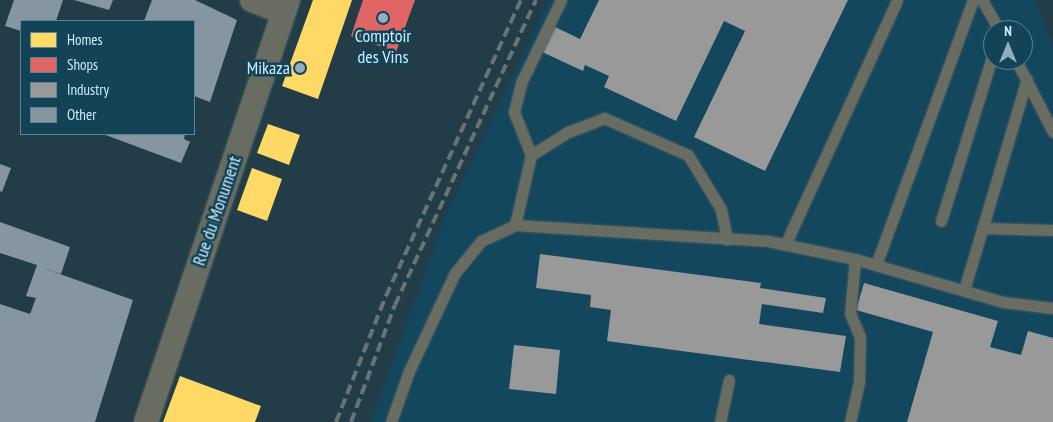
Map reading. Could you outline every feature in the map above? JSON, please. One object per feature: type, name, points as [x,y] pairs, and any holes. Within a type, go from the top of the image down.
[{"type":"street","points":[[252,0],[286,6]]},
{"type":"street","name":"Rue du Monument","points":[[146,422],[286,6]]},
{"type":"lane","points":[[515,226],[531,155],[514,112],[522,81],[561,0]]},
{"type":"lane","points":[[785,245],[897,0]]},
{"type":"lane","points":[[876,265],[973,0]]},
{"type":"lane","points":[[982,0],[993,20]]},
{"type":"lane","points":[[941,221],[988,70]]},
{"type":"lane","points":[[1022,70],[1053,132]]},
{"type":"lane","points":[[964,290],[1027,79]]},
{"type":"lane","points":[[531,155],[568,132],[604,118],[688,155],[721,209],[727,238]]},
{"type":"lane","points":[[391,422],[409,371],[455,273],[482,241],[515,226],[727,238],[785,245],[856,258],[964,290],[1053,308]]},
{"type":"lane","points":[[982,228],[1053,230]]},
{"type":"lane","points":[[850,422],[859,382],[860,337],[850,314],[856,258]]},
{"type":"lane","points":[[720,422],[729,380]]},
{"type":"shaded area","points":[[549,0],[1036,0],[1053,48],[1053,422],[371,422],[444,220]]},
{"type":"building: Homes","points":[[313,0],[352,0],[318,99],[282,86]]},
{"type":"building: Homes","points":[[268,124],[300,135],[289,165],[257,153]]},
{"type":"building: Homes","points":[[252,168],[282,179],[267,221],[237,210]]},
{"type":"building: Homes","points":[[180,376],[261,406],[255,422],[163,422]]},
{"type":"building: Shops","name":"Comptoir des Vins","points":[[363,0],[415,0],[396,52],[351,36]]},
{"type":"building: Industry","points":[[599,0],[848,0],[765,171],[694,137],[745,31],[724,21],[676,121],[604,87],[609,76],[585,65],[583,71],[540,51],[553,26],[580,39]]},
{"type":"building: Industry","points":[[540,254],[761,283],[760,288],[826,298],[823,313],[762,304],[759,324],[846,336],[840,372],[607,341],[611,310],[590,307],[591,295],[536,288]]},
{"type":"building: Industry","points":[[864,283],[998,321],[990,347],[1021,355],[1028,331],[1053,338],[1053,422],[907,422],[933,332],[856,310]]},
{"type":"building: Industry","points":[[514,345],[560,350],[556,394],[509,389]]},
{"type":"building: Other","points":[[14,0],[63,0],[56,20],[20,20],[20,31],[5,26]]},
{"type":"building: Other","points":[[74,0],[113,0],[109,10]]},
{"type":"building: Other","points":[[152,0],[195,0],[237,20],[210,102],[195,96],[195,20],[144,20]]},
{"type":"building: Other","points":[[106,135],[185,135],[184,139],[190,142],[181,163]]},
{"type":"building: Other","points":[[0,164],[11,168],[2,192],[0,191]]},
{"type":"building: Other","points":[[0,222],[70,247],[61,274],[40,267],[133,300],[95,422],[0,422],[0,304],[30,314],[36,298],[26,296],[37,265],[0,253]]},
{"type":"railway","points":[[336,422],[386,296],[521,0]]},
{"type":"railway","points":[[351,422],[395,305],[536,0]]},
{"type":"place","name":"Comptoir des Vins","points":[[383,18]]},
{"type":"place","name":"Mikaza","points":[[300,68]]}]
